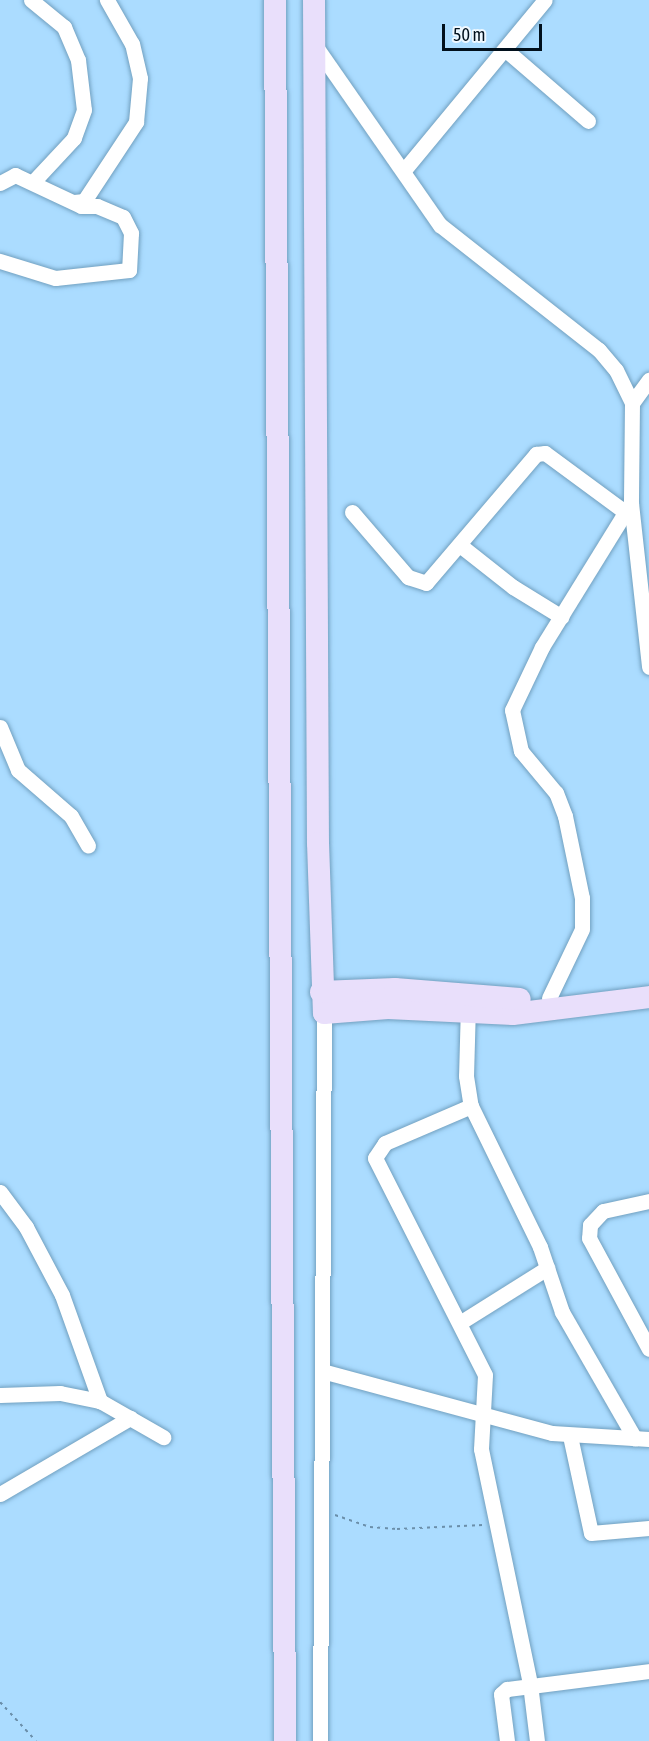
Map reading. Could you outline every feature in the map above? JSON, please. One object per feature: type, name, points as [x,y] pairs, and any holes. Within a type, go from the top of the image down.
[{"type":"street","points":[[31,0],[64,27],[78,60],[84,110],[74,138],[33,182]]},
{"type":"street","points":[[74,202],[84,201],[136,122],[140,78],[132,44],[107,0]]},
{"type":"street","points":[[275,0],[285,1741]]},
{"type":"street","points":[[314,0],[323,1002],[320,1741]]},
{"type":"street","points":[[405,169],[507,51],[545,0]]},
{"type":"street","points":[[314,44],[405,169],[423,205],[441,225],[610,359],[632,403],[628,508],[649,667]]},
{"type":"street","points":[[507,51],[588,122]]},
{"type":"street","points":[[0,183],[15,175],[74,202],[123,217],[131,233],[129,270],[56,278],[0,261]]},
{"type":"street","points":[[632,403],[649,380]]},
{"type":"street","points":[[352,512],[408,577],[420,584],[432,580],[531,457],[541,452],[628,508]]},
{"type":"street","points":[[549,998],[582,929],[582,898],[565,816],[556,793],[521,751],[511,717],[530,670],[628,508]]},
{"type":"street","points":[[461,546],[513,587],[562,617]]},
{"type":"street","points":[[0,728],[18,770],[71,816],[88,846]]},
{"type":"street","points":[[468,1004],[549,998],[649,984]]},
{"type":"street","points":[[323,1002],[394,998],[468,1004],[513,1014],[649,997]]},
{"type":"street","points":[[468,1004],[466,1076],[471,1106],[548,1268],[562,1312],[642,1439]]},
{"type":"street","points":[[471,1106],[385,1143],[375,1158],[461,1322],[485,1375],[481,1449],[530,1684],[537,1741]]},
{"type":"street","points":[[0,1192],[26,1227],[57,1285],[100,1401]]},
{"type":"street","points":[[649,1200],[603,1211],[590,1225],[589,1238],[649,1349]]},
{"type":"street","points":[[461,1322],[548,1268]]},
{"type":"street","points":[[322,1371],[484,1417],[570,1436],[642,1439]]},
{"type":"street","points":[[0,1395],[60,1393],[100,1401],[163,1437]]},
{"type":"street","points":[[0,1494],[130,1418]]},
{"type":"street","points":[[570,1436],[591,1533],[649,1528]]},
{"type":"street","points":[[507,1741],[501,1694],[530,1684],[648,1674]]},
{"type":"path","points":[[320,1509],[370,1527],[498,1524]]},
{"type":"path","points":[[0,1702],[36,1741]]}]
